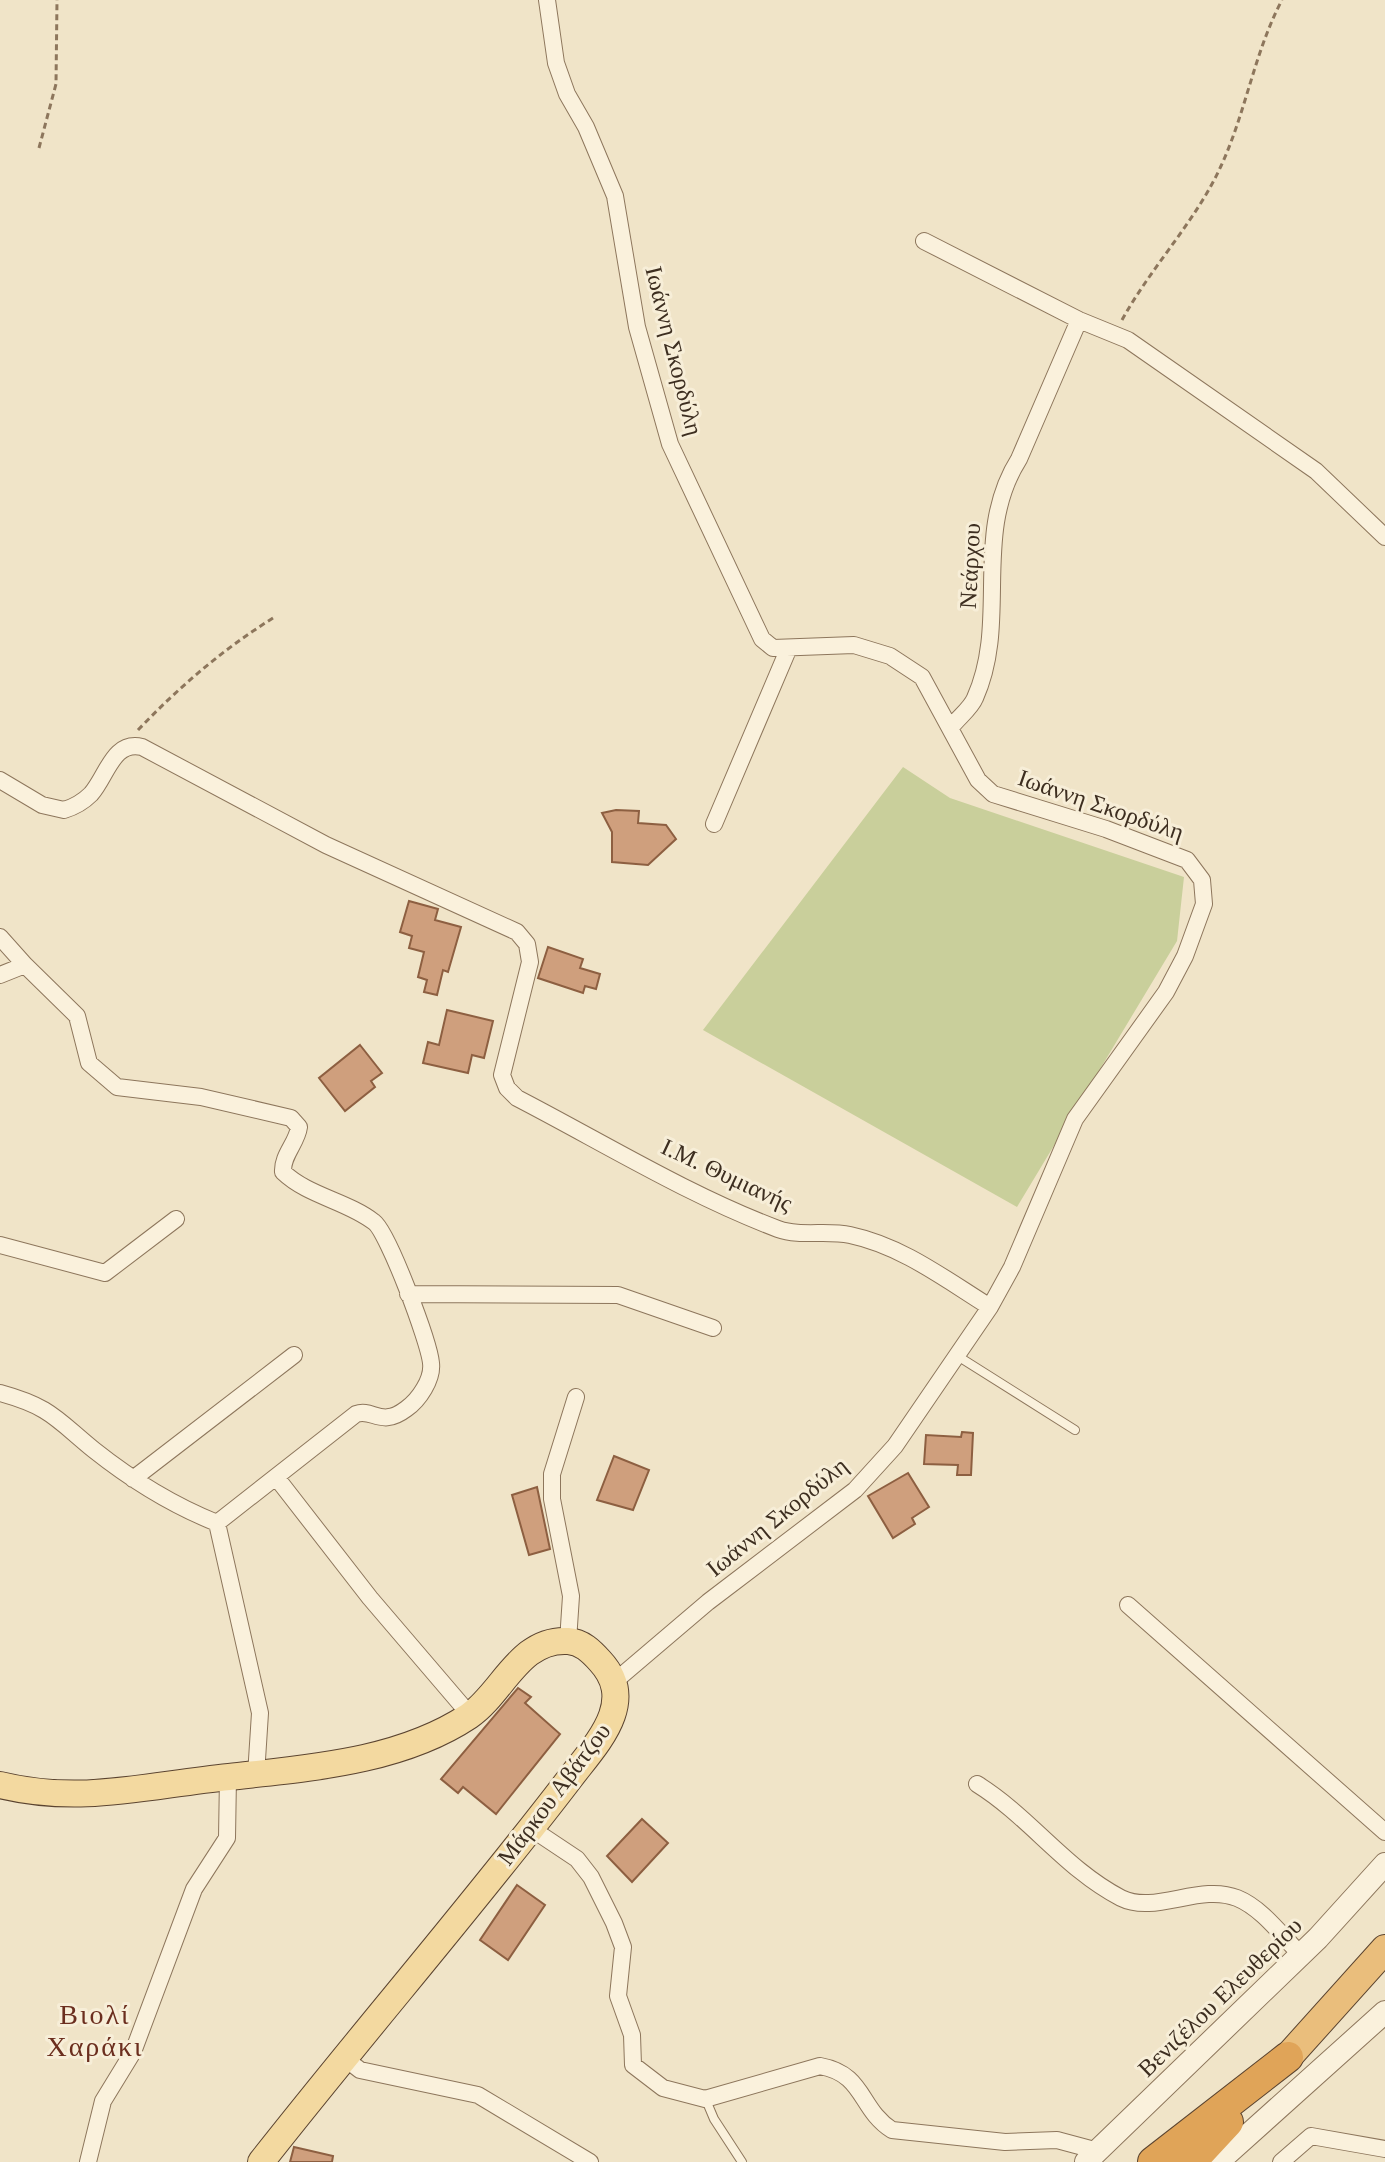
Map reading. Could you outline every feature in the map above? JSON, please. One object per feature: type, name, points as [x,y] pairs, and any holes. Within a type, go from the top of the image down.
[{"type":"highway","points":[[1191,2162],[1385,1949]]},
{"type":"highway","points":[[1153,2162],[1288,2057]]},
{"type":"main road","points":[[0,1785],[40,1795],[110,1795],[256,1775],[396,1751],[470,1715],[528,1652],[568,1641],[586,1647],[608,1670],[614,1682]]},
{"type":"main road","name":"Μάρκου Αβάτζου","points":[[261,2162],[343,2057],[532,1829],[610,1726],[616,1705],[614,1682]]},
{"type":"street","name":"Ιωάννη Σκορδύλη","points":[[547,0],[556,63],[567,94],[586,127],[615,196],[637,327],[670,444],[762,639],[773,648],[788,650],[854,645],[890,656],[922,677],[952,726],[978,780],[993,794],[1106,829],[1187,860],[1202,880],[1204,904],[1185,956],[1166,992],[1075,1119],[1012,1267],[990,1307],[895,1446],[855,1490],[708,1602],[614,1682]]},
{"type":"street","points":[[924,241],[1079,320],[1115,332],[1209,394],[1316,471],[1385,537]]},
{"type":"street","name":"Νεάρχου","points":[[952,726],[975,700],[991,641],[990,552],[1006,480],[1025,445],[1079,320]]},
{"type":"street","points":[[714,824],[788,650]]},
{"type":"street","name":"Ι.Μ. Θυμιανής","points":[[121,749],[133,745],[142,747],[326,845],[517,932],[527,944],[530,962],[502,1075],[507,1088],[517,1098],[709,1198],[781,1230],[846,1234],[880,1243],[908,1256],[990,1307]]},
{"type":"street","points":[[0,780],[42,805],[64,810],[90,795],[121,749]]},
{"type":"street","points":[[0,937],[77,1016],[89,1063],[117,1087],[201,1097],[291,1118],[299,1127],[298,1136],[286,1156],[283,1172],[374,1221],[386,1239],[408,1294],[432,1364],[421,1395],[395,1416],[378,1419],[366,1412],[356,1414],[217,1523]]},
{"type":"street","points":[[0,975],[25,965]]},
{"type":"street","points":[[0,1245],[105,1273],[176,1219]]},
{"type":"street","points":[[408,1294],[618,1295],[713,1328]]},
{"type":"street","points":[[133,1479],[294,1355]]},
{"type":"street","points":[[0,1393],[31,1402],[64,1420],[92,1449],[171,1505],[217,1523]]},
{"type":"street","points":[[568,1641],[571,1596],[552,1499],[552,1474],[576,1397]]},
{"type":"street","points":[[276,1477],[370,1598],[470,1715]]},
{"type":"street","points":[[217,1523],[260,1713],[256,1775]]},
{"type":"street","points":[[1128,1605],[1385,1832]]},
{"type":"street","points":[[88,2162],[103,2101],[133,2052],[194,1889],[227,1838],[228,1777]]},
{"type":"street","points":[[977,1784],[1004,1801],[1069,1865],[1125,1900],[1147,1902],[1208,1894],[1236,1898],[1258,1913],[1301,1955]]},
{"type":"street","points":[[532,1829],[577,1859],[591,1877],[623,1947],[618,1996],[632,2035],[633,2065],[663,2088],[705,2099],[820,2066],[838,2070],[853,2080],[880,2122],[892,2130],[1005,2142],[1057,2140],[1092,2157]]},
{"type":"street","name":"Βενιζέλου Ελευθερίου","points":[[1092,2157],[1301,1955],[1385,1864]]},
{"type":"street","points":[[1218,2162],[1385,2012]]},
{"type":"street","points":[[343,2057],[360,2070],[478,2095],[590,2162]]},
{"type":"street","points":[[1281,2162],[1311,2136],[1385,2149]]},
{"type":"lane","points":[[955,1355],[1075,1430]]},
{"type":"lane","points":[[705,2099],[742,2162]]},
{"type":"path","points":[[39,148],[56,84],[57,0]]},
{"type":"path","points":[[1115,332],[1220,169],[1242,116],[1268,26],[1282,0]]},
{"type":"path","points":[[121,749],[176,690],[239,639],[273,618]]},
{"type":"green space","points":[[903,767],[950,798],[1184,877],[1177,941],[1017,1207],[703,1030]]},
{"type":"building","points":[[639,811],[638,823],[666,825],[676,839],[648,865],[612,862],[612,832],[602,813]]},
{"type":"building","points":[[409,901],[438,909],[435,920],[461,927],[448,972],[443,970],[437,995],[424,992],[427,980],[418,977],[424,952],[409,948],[412,936],[400,932]]},
{"type":"building","points":[[548,947],[583,959],[580,968],[600,974],[596,989],[585,986],[583,993],[538,978]]},
{"type":"building","points":[[447,1010],[493,1021],[484,1058],[472,1055],[468,1073],[423,1063],[428,1042],[439,1045]]},
{"type":"building","points":[[360,1045],[382,1073],[371,1081],[375,1087],[345,1111],[319,1078]]},
{"type":"building","points":[[962,1432],[973,1433],[971,1475],[957,1475],[958,1465],[924,1464],[926,1435],[961,1437]]},
{"type":"building","points":[[614,1456],[649,1470],[633,1510],[597,1500]]},
{"type":"building","points":[[908,1473],[929,1507],[912,1518],[915,1524],[893,1538],[868,1496]]},
{"type":"building","points":[[537,1487],[550,1549],[529,1555],[512,1495]]},
{"type":"building","points":[[518,1688],[531,1697],[525,1703],[560,1734],[496,1814],[463,1787],[458,1793],[441,1779]]},
{"type":"building","points":[[642,1819],[668,1843],[632,1882],[607,1856]]},
{"type":"building","points":[[517,1885],[545,1905],[508,1960],[480,1940]]},
{"type":"building","points":[[294,2147],[333,2156],[332,2162],[290,2162]]},
{"type":"district","name":"Βιολί Χαράκι","points":[[95,2030]]}]
